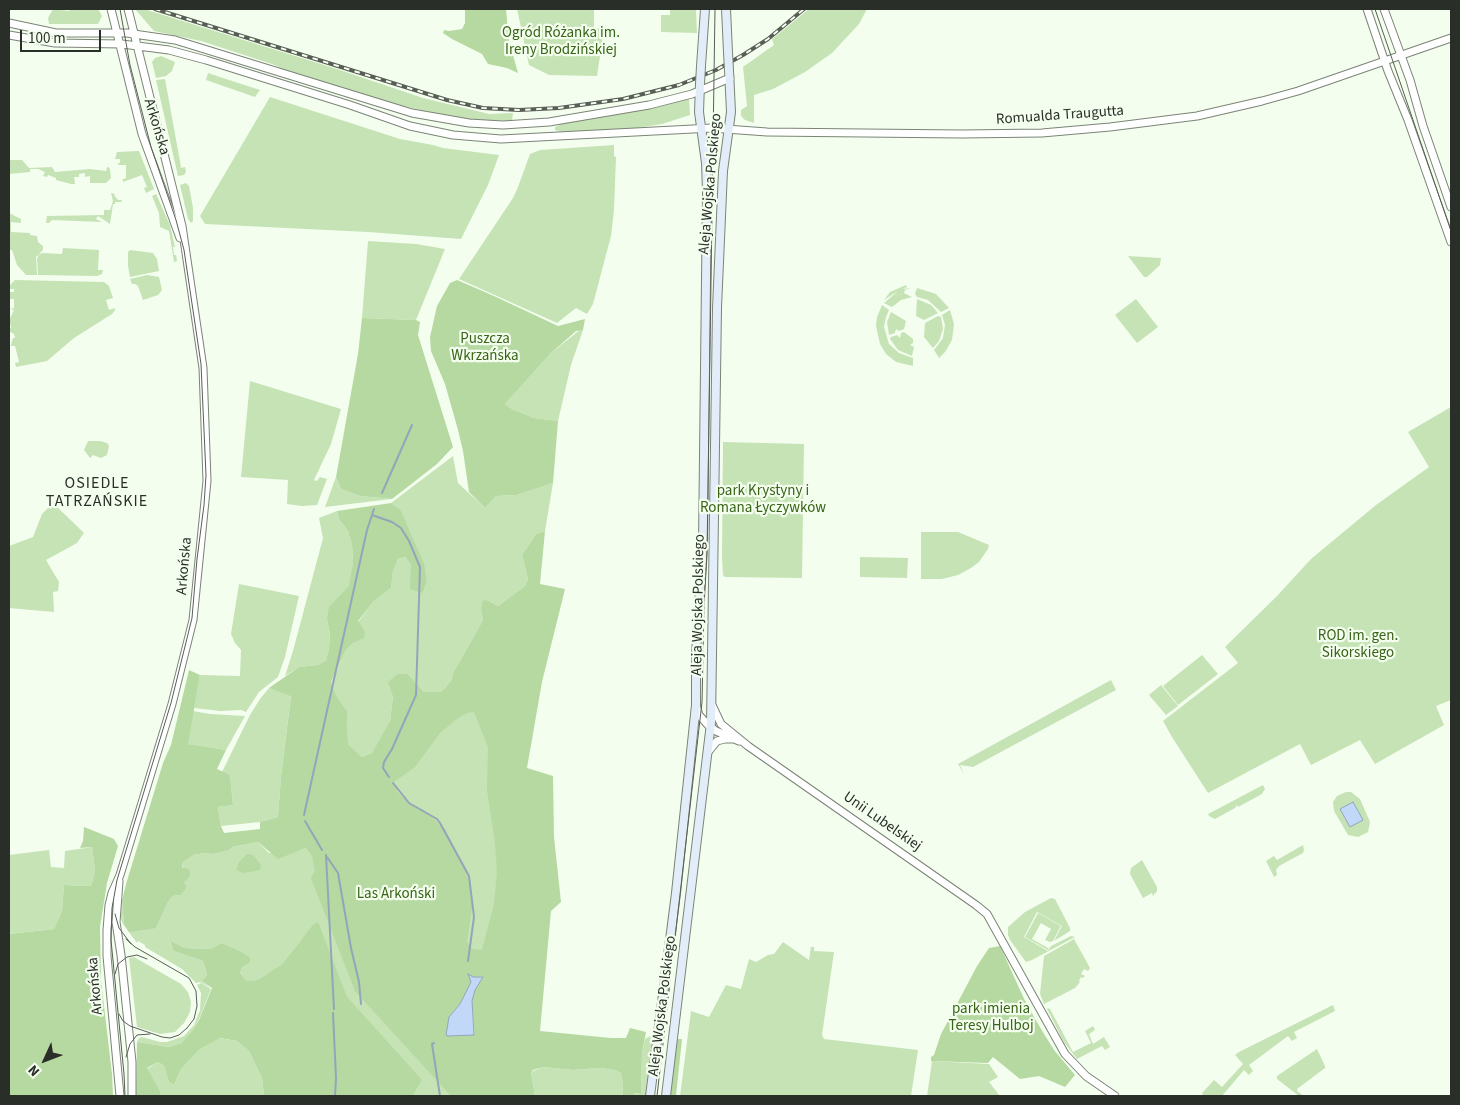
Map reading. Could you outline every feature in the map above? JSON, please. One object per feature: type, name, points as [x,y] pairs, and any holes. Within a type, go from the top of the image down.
[{"type":"main road","name":"Aleja Wojska Polskiego","points":[[650,1096],[675,900],[696,704],[697,641],[703,555],[707,194],[706,162],[699,113],[705,9]]},
{"type":"main road","name":"Aleja Wojska Polskiego","points":[[666,1096],[708,755],[711,703],[717,308],[723,171],[731,100],[726,9]]},
{"type":"street","name":"Arkońska","points":[[111,9],[142,134],[185,250]]},
{"type":"street","name":"Arkońska","points":[[120,1096],[106,940],[110,901],[120,876],[173,700],[194,618],[206,487],[205,412],[201,349],[180,216],[128,9]]},
{"type":"street","points":[[1367,9],[1451,242]]},
{"type":"street","points":[[1384,9],[1402,54],[1418,102],[1423,126],[1451,207]]},
{"type":"street","points":[[9,24],[62,33],[134,34],[171,40],[198,46],[412,113],[469,123],[515,125],[549,122],[650,105],[700,92],[730,77]]},
{"type":"street","name":"Romualda Traugutta","points":[[9,35],[55,44],[119,44],[164,49],[196,57],[410,126],[462,136],[513,138],[701,128],[767,132],[962,134],[1042,133],[1115,127],[1197,116],[1248,105],[1295,92],[1451,38]]},
{"type":"street","name":"Unii Lubelskiej","points":[[711,703],[722,729],[736,740],[748,746]]},
{"type":"street","points":[[696,704],[699,715],[709,725]]},
{"type":"street","points":[[694,725],[709,725]]},
{"type":"street","name":"Unii Lubelskiej","points":[[709,725],[722,729],[748,746],[976,904],[987,914],[1065,1054],[1086,1076],[1115,1096]]},
{"type":"street","points":[[708,755],[718,740],[736,740]]},
{"type":"street","name":"Arkońska","points":[[120,876],[116,921],[122,955],[132,1062],[132,1096]]},
{"type":"green space","points":[[53,9],[69,11],[71,9],[98,9],[102,16],[98,24],[49,24],[48,18]]},
{"type":"green space","points":[[135,9],[144,9],[423,98],[489,114],[513,113],[512,121],[446,116],[378,100],[201,41],[154,31]]},
{"type":"green space","points":[[465,9],[506,9],[509,41],[518,73],[507,68],[488,64],[482,54],[443,33],[444,30],[462,29],[465,23]]},
{"type":"green space","name":"Ogród Różanka im. Ireny Brodzińskiej","points":[[517,9],[594,9],[594,28],[604,29],[597,76],[549,75],[529,65]]},
{"type":"green space","points":[[670,9],[696,9],[697,33],[661,32],[661,15],[670,15]]},
{"type":"green space","points":[[809,9],[867,9],[859,24],[832,53],[805,72],[773,89],[754,95],[754,123],[745,120],[741,116],[741,110],[747,106],[743,67],[774,45],[772,39]]},
{"type":"green space","points":[[161,56],[175,62],[172,71],[166,76],[156,78],[152,62],[155,58]]},
{"type":"green space","points":[[208,73],[260,90],[255,97],[206,80]]},
{"type":"green space","points":[[165,79],[180,168],[185,167],[186,172],[184,175],[178,176],[156,80]]},
{"type":"green space","points":[[270,97],[400,139],[443,148],[499,155],[488,185],[461,239],[368,232],[205,224],[200,216]]},
{"type":"green space","points":[[689,98],[690,115],[662,124],[593,131],[563,132],[555,130],[555,127],[564,123],[659,107]]},
{"type":"green space","points":[[614,145],[614,156],[616,157],[611,236],[593,304],[587,314],[576,308],[557,323],[459,279],[513,198],[530,154],[540,150]]},
{"type":"green space","points":[[139,151],[154,189],[146,193],[144,188],[147,187],[142,175],[123,182],[121,180],[126,178],[126,165],[119,165],[117,163],[120,163],[120,159],[115,159],[117,152]]},
{"type":"green space","points":[[9,160],[22,160],[29,168],[52,167],[55,172],[90,169],[106,171],[108,167],[111,178],[106,183],[90,183],[90,176],[85,177],[85,173],[79,174],[79,177],[74,177],[75,184],[71,184],[56,180],[56,178],[48,175],[47,177],[43,176],[45,172],[38,169],[30,169],[30,172],[9,174]]},
{"type":"green space","points":[[186,183],[189,186],[193,208],[193,221],[191,223],[188,219],[180,185]]},
{"type":"green space","points":[[111,193],[115,194],[118,200],[122,200],[113,204],[110,224],[98,216],[96,219],[102,222],[52,220],[46,223],[47,216],[104,215],[104,210],[110,210],[113,201]]},
{"type":"green space","points":[[156,194],[170,225],[175,247],[173,247],[174,255],[176,255],[177,261],[174,262],[169,231],[160,227],[159,213],[152,196]]},
{"type":"green space","points":[[9,213],[21,219],[21,223],[11,222],[11,232],[30,233],[30,235],[37,236],[38,242],[43,246],[43,250],[36,257],[37,275],[26,275],[17,265],[12,250],[9,250]]},
{"type":"green space","points":[[368,241],[416,244],[445,249],[416,320],[362,318]]},
{"type":"green space","points":[[63,248],[99,250],[98,270],[103,270],[102,274],[97,276],[38,275],[37,259],[39,254],[62,254]]},
{"type":"green space","points":[[130,250],[153,253],[157,259],[159,271],[130,277],[128,252]]},
{"type":"green space","points":[[1128,256],[1161,258],[1160,265],[1147,277],[1144,277]]},
{"type":"green space","points":[[147,275],[159,277],[162,290],[158,295],[143,300],[138,286],[132,284],[130,279]]},
{"type":"green space","points":[[15,280],[104,282],[109,286],[113,298],[106,300],[109,310],[115,308],[115,310],[112,314],[74,338],[47,361],[16,367],[15,363],[19,362],[15,346],[11,346],[13,338],[15,338],[14,334],[9,331],[11,328],[9,318],[14,310],[10,309],[14,308],[14,299],[10,299],[10,292],[14,292],[14,289],[10,289],[9,286]]},
{"type":"green space","name":"Puszcza Wkrzańska","points":[[457,280],[558,326],[585,319],[583,330],[576,331],[551,353],[505,404],[534,418],[558,421],[553,483],[517,495],[496,496],[485,508],[469,492],[458,430],[445,384],[431,351],[430,337],[437,306],[450,283]]},
{"type":"green space","points":[[906,285],[907,287],[903,289],[911,288],[905,290],[904,293],[912,297],[901,300],[892,307],[884,303],[898,291],[884,300],[890,292]]},
{"type":"green space","points":[[917,288],[936,294],[949,308],[941,312],[928,300],[917,297],[915,294]]},
{"type":"green space","points":[[917,299],[931,305],[938,313],[924,320],[916,316]]},
{"type":"green space","points":[[1136,299],[1158,327],[1137,343],[1115,315]]},
{"type":"green space","points":[[882,305],[889,310],[884,327],[889,344],[899,353],[913,358],[913,366],[896,362],[886,354],[880,344],[876,326],[877,317]]},
{"type":"green space","points":[[950,310],[954,324],[952,340],[939,358],[934,350],[943,338],[945,325],[942,315]]},
{"type":"green space","points":[[891,312],[906,321],[904,329],[899,331],[896,329],[895,333],[889,335],[887,322]]},
{"type":"green space","points":[[938,316],[941,317],[943,329],[939,341],[933,348],[924,337],[925,323]]},
{"type":"green space","name":"Puszcza Wkrzańska","points":[[362,318],[416,320],[420,322],[418,335],[453,447],[437,464],[392,499],[360,496],[341,489],[336,477],[358,354]]},
{"type":"green space","points":[[581,329],[583,330],[571,365],[558,421],[534,418],[505,404],[551,353]]},
{"type":"green space","points":[[904,332],[913,339],[913,343],[910,345],[914,347],[912,356],[898,350],[890,339],[897,335],[900,338],[901,333]]},
{"type":"green space","points":[[250,381],[341,409],[331,444],[314,480],[317,481],[320,477],[327,479],[317,505],[287,504],[288,480],[241,477]]},
{"type":"green space","name":"ROD im. gen. Sikorskiego","points":[[1451,407],[1451,700],[1436,706],[1444,725],[1375,764],[1360,740],[1311,765],[1300,744],[1208,793],[1163,721],[1238,663],[1225,647],[1277,596],[1311,559],[1376,505],[1429,467],[1408,432]]},
{"type":"green space","points":[[88,441],[107,443],[109,446],[107,455],[101,458],[93,455],[90,458],[84,450]]},
{"type":"green space","name":"park Krystyny i Romana Łyczywków","points":[[723,442],[804,444],[802,578],[725,577],[723,575]]},
{"type":"green space","points":[[453,456],[458,483],[485,508],[496,496],[517,495],[553,483],[545,531],[536,534],[522,555],[528,579],[525,586],[498,606],[487,600],[481,609],[483,620],[453,673],[451,681],[440,692],[424,692],[408,674],[393,696],[390,721],[384,733],[372,753],[362,757],[348,744],[347,711],[336,695],[331,683],[346,650],[365,631],[358,622],[374,601],[391,588],[393,571],[398,559],[405,557],[411,565],[423,593],[427,581],[417,547],[401,512],[391,503]]},
{"type":"green space","points":[[336,477],[341,489],[360,496],[392,499],[325,507]]},
{"type":"green space","points":[[53,503],[84,533],[77,543],[46,560],[59,582],[58,591],[53,592],[54,612],[9,608],[9,546],[33,537],[42,514]]},
{"type":"green space","name":"Las Arkoński","points":[[391,503],[401,511],[424,564],[427,581],[423,593],[410,589],[411,565],[405,557],[398,559],[393,571],[391,588],[374,601],[358,621],[365,631],[364,638],[353,643],[346,650],[331,682],[336,695],[347,711],[348,744],[362,757],[372,753],[390,721],[393,696],[388,682],[398,674],[408,674],[424,692],[440,692],[445,688],[451,681],[453,673],[483,620],[481,609],[483,601],[487,600],[498,606],[525,586],[528,579],[522,555],[536,534],[545,531],[540,584],[565,589],[542,682],[527,768],[553,776],[554,837],[561,902],[551,911],[540,1031],[611,1038],[626,1038],[630,1028],[646,1032],[642,1053],[641,1094],[634,1093],[633,1096],[622,1096],[621,1073],[615,1070],[600,1068],[573,1070],[543,1067],[533,1070],[531,1073],[535,1096],[451,1096],[355,991],[311,878],[315,870],[312,856],[305,848],[278,859],[258,842],[232,847],[228,850],[212,854],[194,855],[183,862],[182,868],[187,868],[190,872],[190,876],[184,882],[185,890],[180,895],[173,896],[168,902],[156,928],[129,932],[124,924],[122,901],[126,884],[163,763],[171,745],[189,670],[200,675],[188,744],[226,750],[217,769],[230,775],[233,805],[218,807],[224,833],[260,829],[260,822],[278,817],[291,696],[269,688],[299,667],[318,665],[326,661],[330,633],[327,620],[329,607],[349,586],[353,562],[352,545],[348,531],[339,519],[337,511]],"holes":[[[474,712],[488,747],[487,790],[495,843],[497,873],[494,904],[482,950],[472,949],[467,942],[473,902],[469,877],[445,829],[428,814],[415,808],[398,793],[394,782],[415,767],[440,733],[458,718],[467,713]],[[469,974],[473,977],[482,976],[483,978],[475,990],[472,1001],[475,1032],[473,1035],[448,1036],[446,1035],[447,1025],[452,1012],[460,1004],[471,982]]]},
{"type":"green space","points":[[337,511],[339,519],[348,531],[352,545],[353,562],[350,586],[327,620],[330,633],[326,662],[299,667],[285,676],[323,538],[319,518]]},
{"type":"green space","points":[[921,532],[958,532],[989,545],[979,562],[958,575],[942,579],[921,579]]},
{"type":"green space","points":[[860,557],[908,558],[907,578],[860,577]]},
{"type":"green space","points":[[239,584],[299,596],[285,657],[278,677],[259,692],[246,712],[241,710],[220,711],[194,708],[200,675],[240,676],[241,650],[231,634]]},
{"type":"green space","points":[[1202,655],[1218,674],[1178,705],[1163,686]]},
{"type":"green space","points":[[540,680],[526,768],[550,912],[508,1096],[321,1096],[302,939],[282,964],[253,981],[247,981],[240,973],[250,957],[242,952],[222,943],[210,949],[185,948],[170,942],[173,951],[203,961],[207,975],[202,981],[211,988],[200,982],[196,983],[182,969],[145,947],[145,945],[138,941],[137,943],[123,924],[120,917],[122,901],[124,924],[156,928],[168,902],[173,896],[180,895],[183,862],[194,855],[212,854],[232,847],[258,842],[269,853],[305,848],[310,854],[432,725]]},
{"type":"green space","points":[[1111,680],[1116,690],[973,767],[960,765],[964,774],[958,764]]},
{"type":"green space","points":[[1161,685],[1178,706],[1166,715],[1149,695]]},
{"type":"green space","points":[[269,688],[291,695],[278,817],[260,822],[221,826],[218,807],[233,805],[230,775],[222,772],[250,715]]},
{"type":"green space","points":[[193,711],[245,716],[226,750],[187,744]]},
{"type":"green space","points":[[1263,785],[1265,789],[1262,794],[1238,807],[1237,805],[1215,819],[1209,816],[1208,814]]},
{"type":"green space","points":[[1351,792],[1360,799],[1370,822],[1368,832],[1358,837],[1348,835],[1334,811],[1333,802],[1337,796]]},
{"type":"green space","points":[[84,827],[114,839],[118,846],[107,883],[100,927],[101,980],[113,1096],[9,1096],[9,934],[54,929],[62,911],[64,885],[91,886],[95,871],[92,847],[80,848],[83,841]]},
{"type":"green space","points":[[1303,845],[1303,853],[1279,866],[1276,870],[1277,875],[1274,877],[1266,861],[1274,856],[1277,860]]},
{"type":"green space","points":[[92,847],[95,871],[91,886],[64,885],[62,911],[54,929],[9,934],[9,855],[49,850],[51,867],[64,868],[65,851]]},
{"type":"green space","points":[[247,854],[253,855],[261,865],[260,870],[244,873],[236,870],[239,862]]},
{"type":"green space","points":[[1142,860],[1157,887],[1157,891],[1153,896],[1152,893],[1143,898],[1130,874],[1131,868]]},
{"type":"green space","points":[[1051,898],[1055,899],[1070,931],[1054,941],[1062,926],[1037,912],[1024,937],[1048,951],[1051,946],[1071,936],[1075,937],[1032,960],[1026,962],[1010,940],[1008,927],[1025,912]]},
{"type":"green space","points":[[1038,913],[1061,926],[1053,941],[1050,942],[1045,940],[1051,929],[1041,923],[1032,939],[1049,947],[1048,950],[1025,937]]},
{"type":"green space","name":"Las Arkoński","points":[[318,922],[347,997],[422,1080],[412,1096],[264,1096],[262,1078],[249,1051],[237,1041],[220,1038],[200,1049],[181,1069],[174,1085],[169,1082],[164,1066],[158,1062],[147,1068],[161,1096],[136,1096],[137,1042],[169,1047],[181,1043],[199,1020],[212,988],[202,981],[207,975],[203,961],[173,951],[170,941],[185,948],[210,949],[222,943],[242,952],[250,957],[250,962],[242,967],[240,973],[247,981],[253,981],[282,964],[313,925]]},
{"type":"green space","points":[[1074,939],[1090,968],[1088,971],[1084,969],[1081,974],[1085,976],[1081,977],[1080,982],[1075,988],[1044,1004],[1040,994],[1044,956]]},
{"type":"green space","points":[[783,942],[809,960],[811,947],[814,947],[814,951],[834,952],[822,1035],[824,1039],[918,1050],[911,1096],[680,1096],[691,1011],[709,1017],[726,985],[741,989],[749,959],[756,962],[768,955],[774,954]]},
{"type":"green space","name":"park imienia Teresy Hulboj","points":[[1000,946],[1026,1003],[1041,1029],[1054,1050],[1075,1075],[1065,1087],[1039,1076],[1020,1079],[993,1057],[988,1063],[931,1061],[941,1034],[977,966],[989,948]]},
{"type":"green space","points":[[134,957],[181,984],[188,992],[191,1002],[190,1012],[184,1023],[175,1032],[160,1034],[137,1027],[129,958]]},
{"type":"green space","points":[[201,983],[211,989],[199,1019],[181,1043],[169,1047],[137,1042],[142,1037],[167,1042],[184,1036],[194,1025],[200,1010],[201,993],[197,985]]},
{"type":"green space","points":[[1333,1005],[1335,1011],[1294,1032],[1297,1038],[1292,1041],[1288,1036],[1249,1065],[1253,1071],[1249,1075],[1244,1070],[1222,1096],[1203,1096],[1202,1093],[1214,1080],[1222,1087],[1243,1064],[1235,1055],[1239,1052]]},
{"type":"green space","points":[[1048,1008],[1073,1052],[1091,1043],[1085,1031],[1093,1026],[1095,1030],[1089,1034],[1093,1044],[1104,1037],[1110,1047],[1105,1050],[1102,1046],[1077,1059],[1064,1042]]},
{"type":"green space","points":[[650,1036],[652,1038],[645,1096],[633,1096],[633,1093],[641,1094],[642,1053],[645,1039]]},
{"type":"green space","points":[[219,1038],[237,1041],[249,1051],[262,1078],[264,1096],[161,1096],[147,1069],[158,1062],[164,1066],[169,1082],[174,1085],[181,1069],[200,1049]]},
{"type":"green space","points":[[675,1039],[682,1039],[676,1096],[669,1096]]},
{"type":"green space","points":[[1317,1049],[1325,1068],[1297,1089],[1304,1096],[1299,1096],[1277,1079],[1277,1076]]},
{"type":"green space","points":[[932,1061],[989,1064],[998,1077],[989,1082],[1000,1096],[927,1096]]},
{"type":"green space","points":[[543,1067],[573,1070],[600,1068],[615,1070],[621,1073],[622,1096],[535,1096],[531,1073]]},
{"type":"water","points":[[1353,802],[1363,820],[1350,827],[1340,809]]},
{"type":"water","points":[[468,974],[473,977],[483,977],[475,990],[472,1001],[474,1035],[448,1036],[446,1035],[449,1017],[460,1004],[471,982]]},
{"type":"waterway","points":[[382,493],[412,425]]},
{"type":"waterway","points":[[374,509],[372,515],[392,522],[401,528],[420,567],[416,695],[392,749],[384,762],[383,768],[389,777]]},
{"type":"waterway","points":[[304,815],[367,530],[372,515]]},
{"type":"waterway","points":[[393,783],[409,803],[437,819],[469,876],[474,917],[468,961]]},
{"type":"waterway","points":[[305,821],[322,850]]},
{"type":"waterway","points":[[326,855],[334,1009]]},
{"type":"waterway","points":[[327,857],[338,873],[359,982],[361,1004]]},
{"type":"waterway","points":[[333,1013],[335,1096]]},
{"type":"waterway","points":[[434,1043],[432,1044],[440,1096]]},
{"type":"tram line","points":[[120,9],[130,65],[151,147],[176,220],[184,250],[201,364],[206,475],[192,618],[171,703],[117,880],[112,908],[111,940],[125,1096]]},
{"type":"tram line","points":[[657,1096],[702,702],[707,555],[715,9]]},
{"type":"tram line","points":[[1375,9],[1451,231]]},
{"type":"tram line","points":[[115,914],[119,928],[131,944]]},
{"type":"tram line","points":[[119,1014],[123,1021],[130,1026],[170,1038],[179,1035],[187,1028],[194,1019],[197,1006],[196,991],[189,978],[135,947],[126,939]]},
{"type":"tram line","points":[[115,974],[118,964],[127,957],[137,955],[147,959]]},
{"type":"tram line","points":[[126,1057],[130,1044],[137,1035],[150,1034]]},
{"type":"railway","points":[[155,9],[447,100],[483,108],[519,110],[559,108],[623,99],[679,85],[716,70],[743,55],[768,39],[804,9]]},
{"type":"district","name":"OSIEDLE TATRZAŃSKIE","points":[[97,493]]}]
